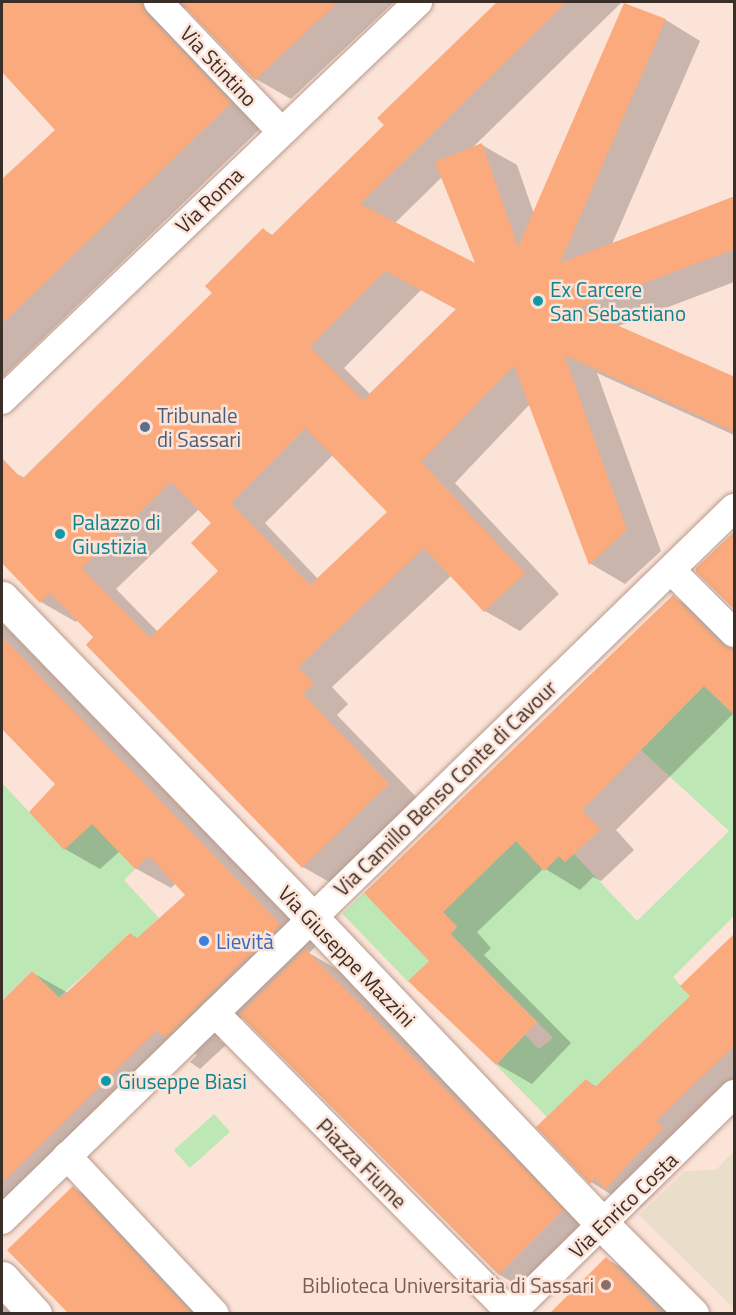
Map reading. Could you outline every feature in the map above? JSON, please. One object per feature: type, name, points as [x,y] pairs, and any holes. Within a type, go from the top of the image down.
[{"type":"street","name":"Via Stintino","points":[[158,2],[281,131]]},
{"type":"street","name":"Via Roma","points":[[2,400],[418,2]]},
{"type":"street","name":"Via Camillo Benso Conte di Cavour","points":[[2,1220],[735,508]]},
{"type":"street","points":[[671,570],[735,633]]},
{"type":"street","name":"Via Giuseppe Mazzini","points":[[2,598],[312,918],[603,1225],[692,1314]]},
{"type":"street","name":"Piazza Fiume","points":[[215,1013],[510,1313]]},
{"type":"street","name":"Via Enrico Costa","points":[[510,1313],[603,1225],[735,1094]]},
{"type":"street","points":[[67,1156],[215,1314]]},
{"type":"street","points":[[2,1278],[35,1314]]},
{"type":"shaded area","points":[[734,1151],[734,1308],[639,1215],[685,1171],[716,1170]]},
{"type":"green space","points":[[704,686],[734,715],[734,916],[673,977],[690,996],[595,1087],[586,1079],[547,1117],[496,1065],[525,1035],[539,1049],[553,1038],[509,993],[491,1009],[489,973],[451,934],[457,927],[443,912],[516,841],[544,870],[559,856],[565,862],[574,854],[637,921],[729,831],[641,750]]},
{"type":"green space","points":[[2,783],[46,830],[92,823],[135,869],[124,880],[159,918],[137,939],[130,933],[119,943],[114,980],[98,963],[59,997],[32,971],[2,1001]]},
{"type":"green space","points":[[364,893],[429,961],[408,981],[342,914]]},
{"type":"green space","points":[[214,1114],[230,1132],[190,1168],[174,1150]]},
{"type":"building","points":[[2,2],[142,2],[146,13],[231,103],[2,324],[2,179],[55,130],[2,72]]},
{"type":"building","points":[[180,2],[338,2],[255,80]]},
{"type":"building","points":[[497,2],[567,2],[360,204],[475,263],[435,162],[482,143],[518,247],[624,3],[666,19],[560,263],[735,196],[735,249],[578,308],[735,377],[735,432],[564,355],[627,530],[589,565],[514,365],[421,462],[525,573],[484,612],[424,548],[298,667],[314,683],[303,694],[389,784],[302,868],[86,645],[93,637],[50,593],[40,603],[2,563],[2,458],[22,479],[212,293],[205,286],[263,228],[271,236],[384,125],[377,118]],"holes":[[[385,271],[456,309],[363,400],[310,347]],[[305,428],[387,512],[310,585],[231,503]],[[171,482],[211,523],[191,543],[218,571],[150,638],[82,568]]]},
{"type":"building","points":[[735,531],[735,610],[696,572],[696,568]]},
{"type":"building","points":[[673,595],[722,645],[735,649],[735,715],[704,686],[582,810],[601,829],[565,862],[559,856],[544,871],[516,841],[443,912],[457,927],[450,934],[537,1022],[496,1065],[408,981],[429,961],[364,893]]},
{"type":"building","points":[[2,637],[281,925],[165,1038],[157,1030],[2,1183],[2,1001],[32,971],[60,999],[130,933],[136,939],[185,895],[149,856],[135,869],[92,824],[64,850],[29,812],[55,784],[2,729]]},
{"type":"building","points":[[735,933],[735,1045],[656,1121],[663,1128],[605,1189],[595,1178],[590,1184],[536,1127],[586,1079],[595,1087],[690,996],[680,986]]},
{"type":"building","points":[[305,949],[565,1209],[499,1274],[239,1015]]},
{"type":"building","points":[[73,1186],[192,1314],[69,1314],[7,1250]]},
{"type":"building","name":"Biblioteca Universitaria di Sassari","points":[[606,1257],[661,1314],[549,1314]]},
{"type":"place","name":"Ex Carcere San Sebastiano","points":[[538,301]]},
{"type":"place","name":"Tribunale di Sassari","points":[[145,427]]},
{"type":"place","name":"Palazzo di Giustizia","points":[[60,534]]},
{"type":"place","name":"Lievità","points":[[204,941]]},
{"type":"place","name":"Giuseppe Biasi","points":[[106,1081]]},
{"type":"place","name":"Biblioteca Universitaria di Sassari","points":[[606,1285]]}]
